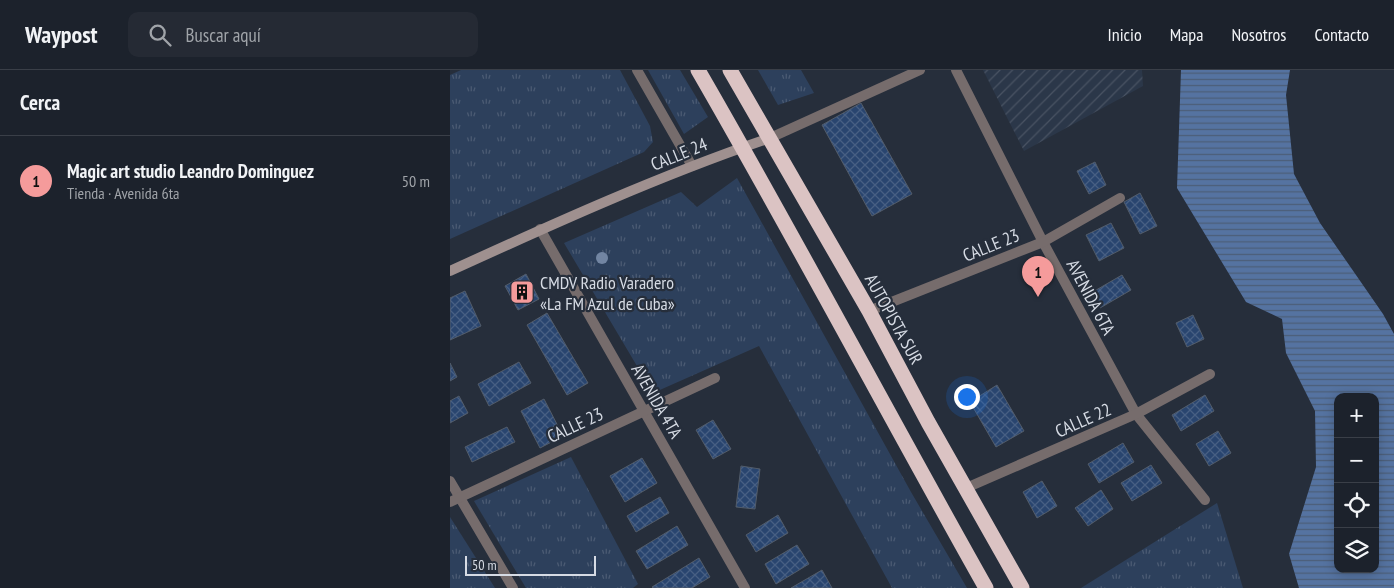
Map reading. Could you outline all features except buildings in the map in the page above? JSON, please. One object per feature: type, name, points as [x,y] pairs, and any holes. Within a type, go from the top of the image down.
[{"type":"highway","points":[[698,70],[743,147],[909,452],[986,588]]},
{"type":"highway","name":"AUTOPISTA SUR","points":[[730,70],[869,311],[928,422],[1022,588]]},
{"type":"street","points":[[638,70],[692,166]]},
{"type":"street","name":"CALLE 24","points":[[450,270],[540,229],[692,166],[770,138],[920,70]]},
{"type":"street","name":"AVENIDA 6TA","points":[[956,70],[1043,242],[1136,414],[1205,500]]},
{"type":"street","name":"CALLE 23","points":[[869,311],[1043,242],[1120,198]]},
{"type":"street","name":"AVENIDA 4TA","points":[[540,229],[745,588]]},
{"type":"street","name":"CALLE 22","points":[[966,488],[1136,414],[1210,374]]},
{"type":"street","name":"CALLE 23","points":[[450,502],[715,378]]},
{"type":"street","points":[[450,481],[514,588]]},
{"type":"shaded area","points":[[983,70],[1142,70],[1143,86],[1024,151]]},
{"type":"shaded area","points":[[1181,70],[1290,70],[1286,95],[1294,174],[1320,223],[1383,314],[1394,334],[1394,588],[1299,588],[1289,554],[1316,467],[1315,411],[1286,353],[1282,319],[1246,302],[1177,188]]},
{"type":"green space","points":[[461,70],[620,70],[650,126],[653,142],[644,152],[450,239],[450,75]]},
{"type":"green space","points":[[648,70],[680,70],[708,117],[684,134]]},
{"type":"green space","points":[[758,70],[801,70],[814,93],[778,105]]},
{"type":"green space","points":[[737,178],[911,492],[967,588],[892,588],[759,346],[653,393],[564,243],[681,192],[697,207]]},
{"type":"green space","points":[[571,457],[638,584],[633,588],[526,588],[474,501]]},
{"type":"green space","points":[[1217,503],[1243,588],[1081,588]]},
{"type":"green space","points":[[450,517],[495,588],[450,588]]},
{"type":"place","name":"CMDV Radio Varadero «La FM Azul de Cuba»","points":[[522,292]]},
{"type":"place","name":"Magic art studio Leandro Dominguez","points":[[1038,297]]}]
